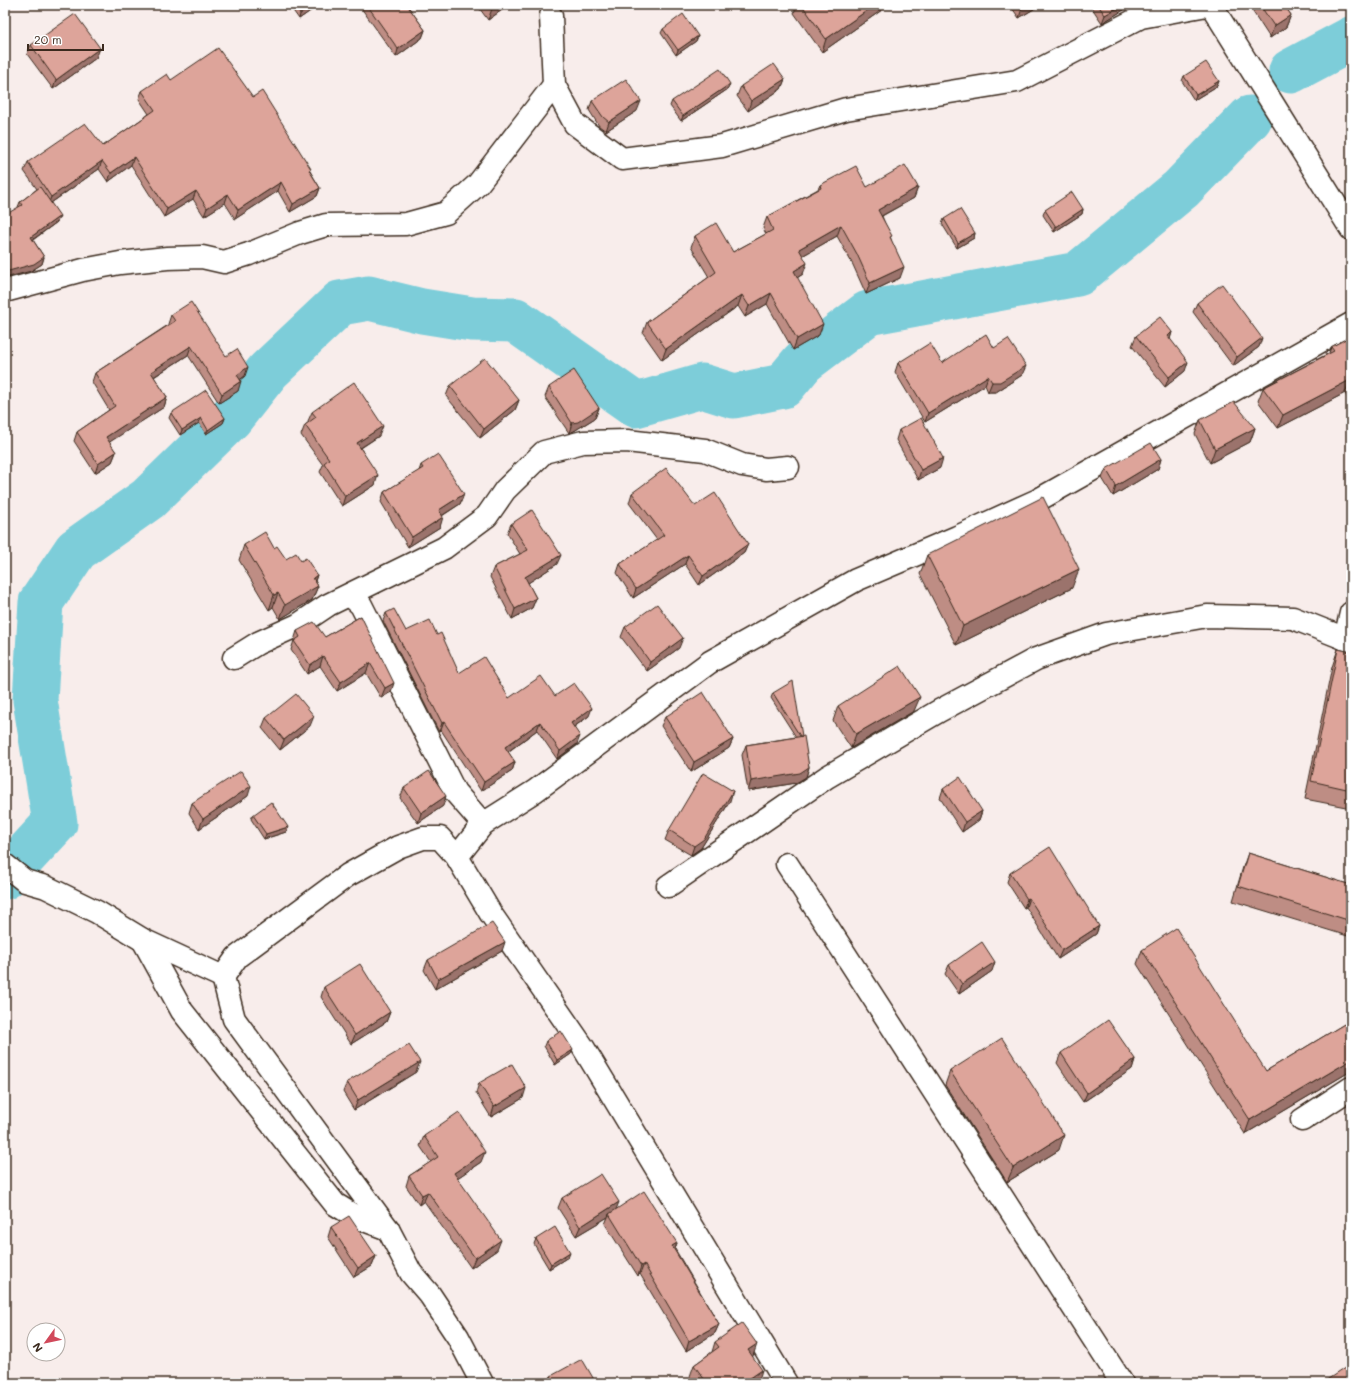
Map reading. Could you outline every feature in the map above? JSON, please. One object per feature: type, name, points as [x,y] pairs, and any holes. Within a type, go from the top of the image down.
[{"type":"street","points":[[551,16],[554,85],[575,124],[622,159],[722,146],[846,109],[1017,81],[1141,17],[1207,5]]},
{"type":"street","points":[[1211,5],[1351,229]]},
{"type":"street","points":[[5,291],[83,270],[120,263],[195,258],[224,262],[249,254],[300,233],[326,225],[406,224],[446,213],[478,184],[554,85]]},
{"type":"street","points":[[457,857],[483,824],[535,791],[710,662],[856,580],[957,537],[1038,500],[1351,324]]},
{"type":"street","points":[[234,658],[258,643],[298,625],[328,605],[444,548],[487,516],[505,490],[544,452],[583,442],[627,441],[705,450],[742,465],[766,469],[788,467]]},
{"type":"street","points":[[350,595],[361,605],[368,622],[386,653],[411,707],[455,792],[483,824]]},
{"type":"street","points":[[668,886],[827,777],[939,711],[1036,659],[1106,634],[1207,616],[1293,618],[1348,640],[1351,613]]},
{"type":"street","points":[[223,977],[238,958],[244,953],[348,875],[398,847],[422,838],[440,838],[457,857],[491,914],[583,1047],[786,1383]]},
{"type":"street","points":[[787,864],[1122,1383]]},
{"type":"street","points":[[5,865],[25,880],[46,887],[97,912],[143,940],[223,977]]},
{"type":"street","points":[[143,940],[182,1011],[335,1204],[356,1217],[388,1229]]},
{"type":"street","points":[[223,977],[234,1018],[388,1229],[411,1273],[430,1295],[458,1337],[482,1383]]},
{"type":"street","points":[[1302,1120],[1351,1088]]},
{"type":"building","points":[[294,5],[314,5],[300,14]]},
{"type":"building","points":[[367,5],[407,5],[425,30],[398,49]]},
{"type":"building","points":[[802,5],[875,5],[826,39]]},
{"type":"building","points":[[1020,5],[1027,5],[1022,8]]},
{"type":"building","points":[[1098,5],[1122,5],[1105,15]]},
{"type":"building","points":[[1260,5],[1284,5],[1291,15],[1274,26]]},
{"type":"building","points":[[75,14],[100,48],[56,80],[31,45]]},
{"type":"building","points":[[683,14],[698,36],[678,50],[663,29]]},
{"type":"building","points":[[218,48],[253,97],[262,91],[311,169],[309,170],[320,188],[293,204],[281,182],[238,210],[228,194],[207,208],[196,191],[167,209],[134,157],[111,173],[102,161],[51,197],[28,162],[85,123],[103,146],[155,110],[142,91],[167,74],[171,80]]},
{"type":"building","points":[[1206,62],[1219,81],[1196,95],[1184,76]]},
{"type":"building","points":[[774,64],[785,79],[751,101],[741,86]]},
{"type":"building","points":[[720,69],[730,84],[683,116],[672,101]]},
{"type":"building","points":[[626,79],[641,101],[609,122],[603,117],[592,101]]},
{"type":"building","points":[[905,165],[918,187],[878,210],[892,236],[890,237],[904,267],[870,283],[857,254],[841,225],[799,249],[807,263],[794,271],[823,324],[797,339],[771,293],[749,306],[742,295],[666,349],[647,322],[716,272],[695,236],[716,223],[733,252],[773,230],[767,217],[821,188],[820,185],[856,166],[867,187]]},
{"type":"building","points":[[40,187],[60,216],[31,237],[44,257],[34,264],[5,272],[5,215],[22,205],[20,202]]},
{"type":"building","points":[[1072,192],[1083,209],[1056,227],[1045,210]]},
{"type":"building","points":[[960,209],[975,233],[958,243],[944,219]]},
{"type":"building","points":[[1222,284],[1262,338],[1237,357],[1197,303]]},
{"type":"building","points":[[191,302],[226,356],[237,349],[248,367],[237,375],[241,381],[222,394],[191,346],[151,372],[167,397],[106,437],[116,452],[98,464],[77,432],[115,406],[95,373],[175,321],[171,315]]},
{"type":"building","points":[[1160,317],[1172,332],[1168,336],[1188,362],[1169,377],[1136,336]]},
{"type":"building","points":[[986,334],[994,348],[1008,339],[1026,366],[1000,382],[992,382],[988,376],[928,413],[898,363],[930,343],[942,363]]},
{"type":"building","points":[[1351,336],[1351,383],[1350,380],[1283,415],[1263,388],[1334,351],[1331,347]]},
{"type":"building","points":[[485,358],[519,400],[484,429],[450,386]]},
{"type":"building","points":[[574,370],[599,408],[578,422],[572,423],[549,387]]},
{"type":"building","points":[[354,382],[383,426],[357,443],[378,475],[345,496],[324,463],[329,459],[305,425],[316,417],[312,412]]},
{"type":"building","points":[[206,390],[225,418],[208,430],[201,418],[182,430],[171,413]]},
{"type":"building","points":[[1234,402],[1255,428],[1215,449],[1200,420]]},
{"type":"building","points":[[921,418],[943,458],[921,470],[899,430]]},
{"type":"building","points":[[1151,443],[1161,459],[1116,486],[1106,469]]},
{"type":"building","points":[[438,454],[464,494],[439,510],[443,517],[412,537],[384,492],[423,468],[421,465]]},
{"type":"building","points":[[666,468],[695,506],[715,493],[748,544],[703,576],[688,555],[636,589],[620,564],[664,535],[632,493]]},
{"type":"building","points":[[1043,497],[1079,569],[963,626],[927,555]]},
{"type":"building","points":[[532,510],[561,555],[525,577],[536,598],[515,609],[494,567],[528,550],[511,524]]},
{"type":"building","points":[[265,532],[274,548],[277,546],[286,559],[296,553],[301,561],[306,558],[317,575],[313,578],[318,586],[285,605],[278,593],[274,595],[244,545]]},
{"type":"building","points":[[657,604],[683,638],[650,662],[625,627]]},
{"type":"building","points":[[394,609],[406,631],[430,620],[437,635],[441,633],[459,673],[484,657],[509,698],[541,676],[555,696],[574,683],[592,708],[571,723],[580,736],[560,751],[540,722],[505,747],[515,762],[484,782],[444,722],[442,723],[386,613]]},
{"type":"building","points":[[361,616],[394,683],[385,688],[370,663],[341,682],[323,656],[310,665],[294,641],[300,637],[297,631],[314,622],[325,637]]},
{"type":"building","points":[[1338,649],[1351,652],[1351,790],[1311,781]]},
{"type":"building","points":[[900,666],[920,697],[856,734],[838,706]]},
{"type":"building","points":[[793,681],[802,736],[800,736],[773,693]]},
{"type":"building","points":[[703,692],[733,739],[694,762],[665,717]]},
{"type":"building","points":[[296,694],[314,716],[284,740],[266,718]]},
{"type":"building","points":[[804,736],[809,767],[800,773],[751,781],[746,745]]},
{"type":"building","points":[[241,771],[251,786],[203,819],[192,803]]},
{"type":"building","points":[[429,771],[446,796],[421,813],[404,788]]},
{"type":"building","points":[[703,773],[733,791],[704,839],[694,846],[669,830]]},
{"type":"building","points":[[960,777],[982,811],[965,822],[943,789]]},
{"type":"building","points":[[271,802],[288,827],[266,834],[253,815]]},
{"type":"building","points":[[1050,847],[1099,926],[1062,950],[1029,898],[1027,899],[1010,873]]},
{"type":"building","points":[[1248,853],[1351,885],[1351,921],[1238,886]]},
{"type":"building","points":[[492,923],[505,942],[438,979],[428,960]]},
{"type":"building","points":[[1176,928],[1266,1071],[1351,1020],[1351,1060],[1250,1120],[1142,950]]},
{"type":"building","points":[[982,942],[995,962],[962,984],[949,965]]},
{"type":"building","points":[[360,964],[390,1012],[355,1035],[324,987]]},
{"type":"building","points":[[1108,1020],[1135,1059],[1087,1093],[1061,1053]]},
{"type":"building","points":[[561,1031],[573,1050],[557,1060],[546,1041]]},
{"type":"building","points":[[1002,1038],[1064,1135],[1013,1168],[950,1071]]},
{"type":"building","points":[[409,1045],[420,1062],[358,1100],[347,1082]]},
{"type":"building","points":[[512,1064],[526,1088],[494,1107],[479,1083]]},
{"type":"building","points":[[459,1112],[485,1152],[454,1173],[501,1240],[475,1258],[428,1192],[422,1195],[409,1176],[438,1157],[424,1136]]},
{"type":"building","points":[[601,1174],[619,1202],[580,1227],[562,1198]]},
{"type":"building","points":[[644,1191],[677,1243],[672,1246],[719,1324],[689,1341],[644,1264],[641,1266],[609,1214]]},
{"type":"building","points":[[349,1216],[376,1256],[358,1268],[331,1227]]},
{"type":"building","points":[[555,1227],[570,1252],[551,1264],[536,1239]]},
{"type":"building","points":[[742,1323],[757,1344],[748,1350],[762,1370],[743,1383],[707,1383],[694,1365],[719,1347],[715,1342]]},
{"type":"building","points":[[582,1359],[596,1383],[555,1383],[551,1376]]},
{"type":"building","points":[[1351,1364],[1351,1383],[1322,1383]]},
{"type":"waterway","points":[[1291,71],[1351,39]]},
{"type":"waterway","points":[[5,877],[55,823],[35,700],[41,602],[76,550],[148,499],[230,419],[268,371],[340,303],[369,298],[422,311],[472,319],[515,320],[636,405],[702,386],[734,396],[783,386],[803,362],[868,313],[1078,274],[1181,189],[1250,118]]}]
